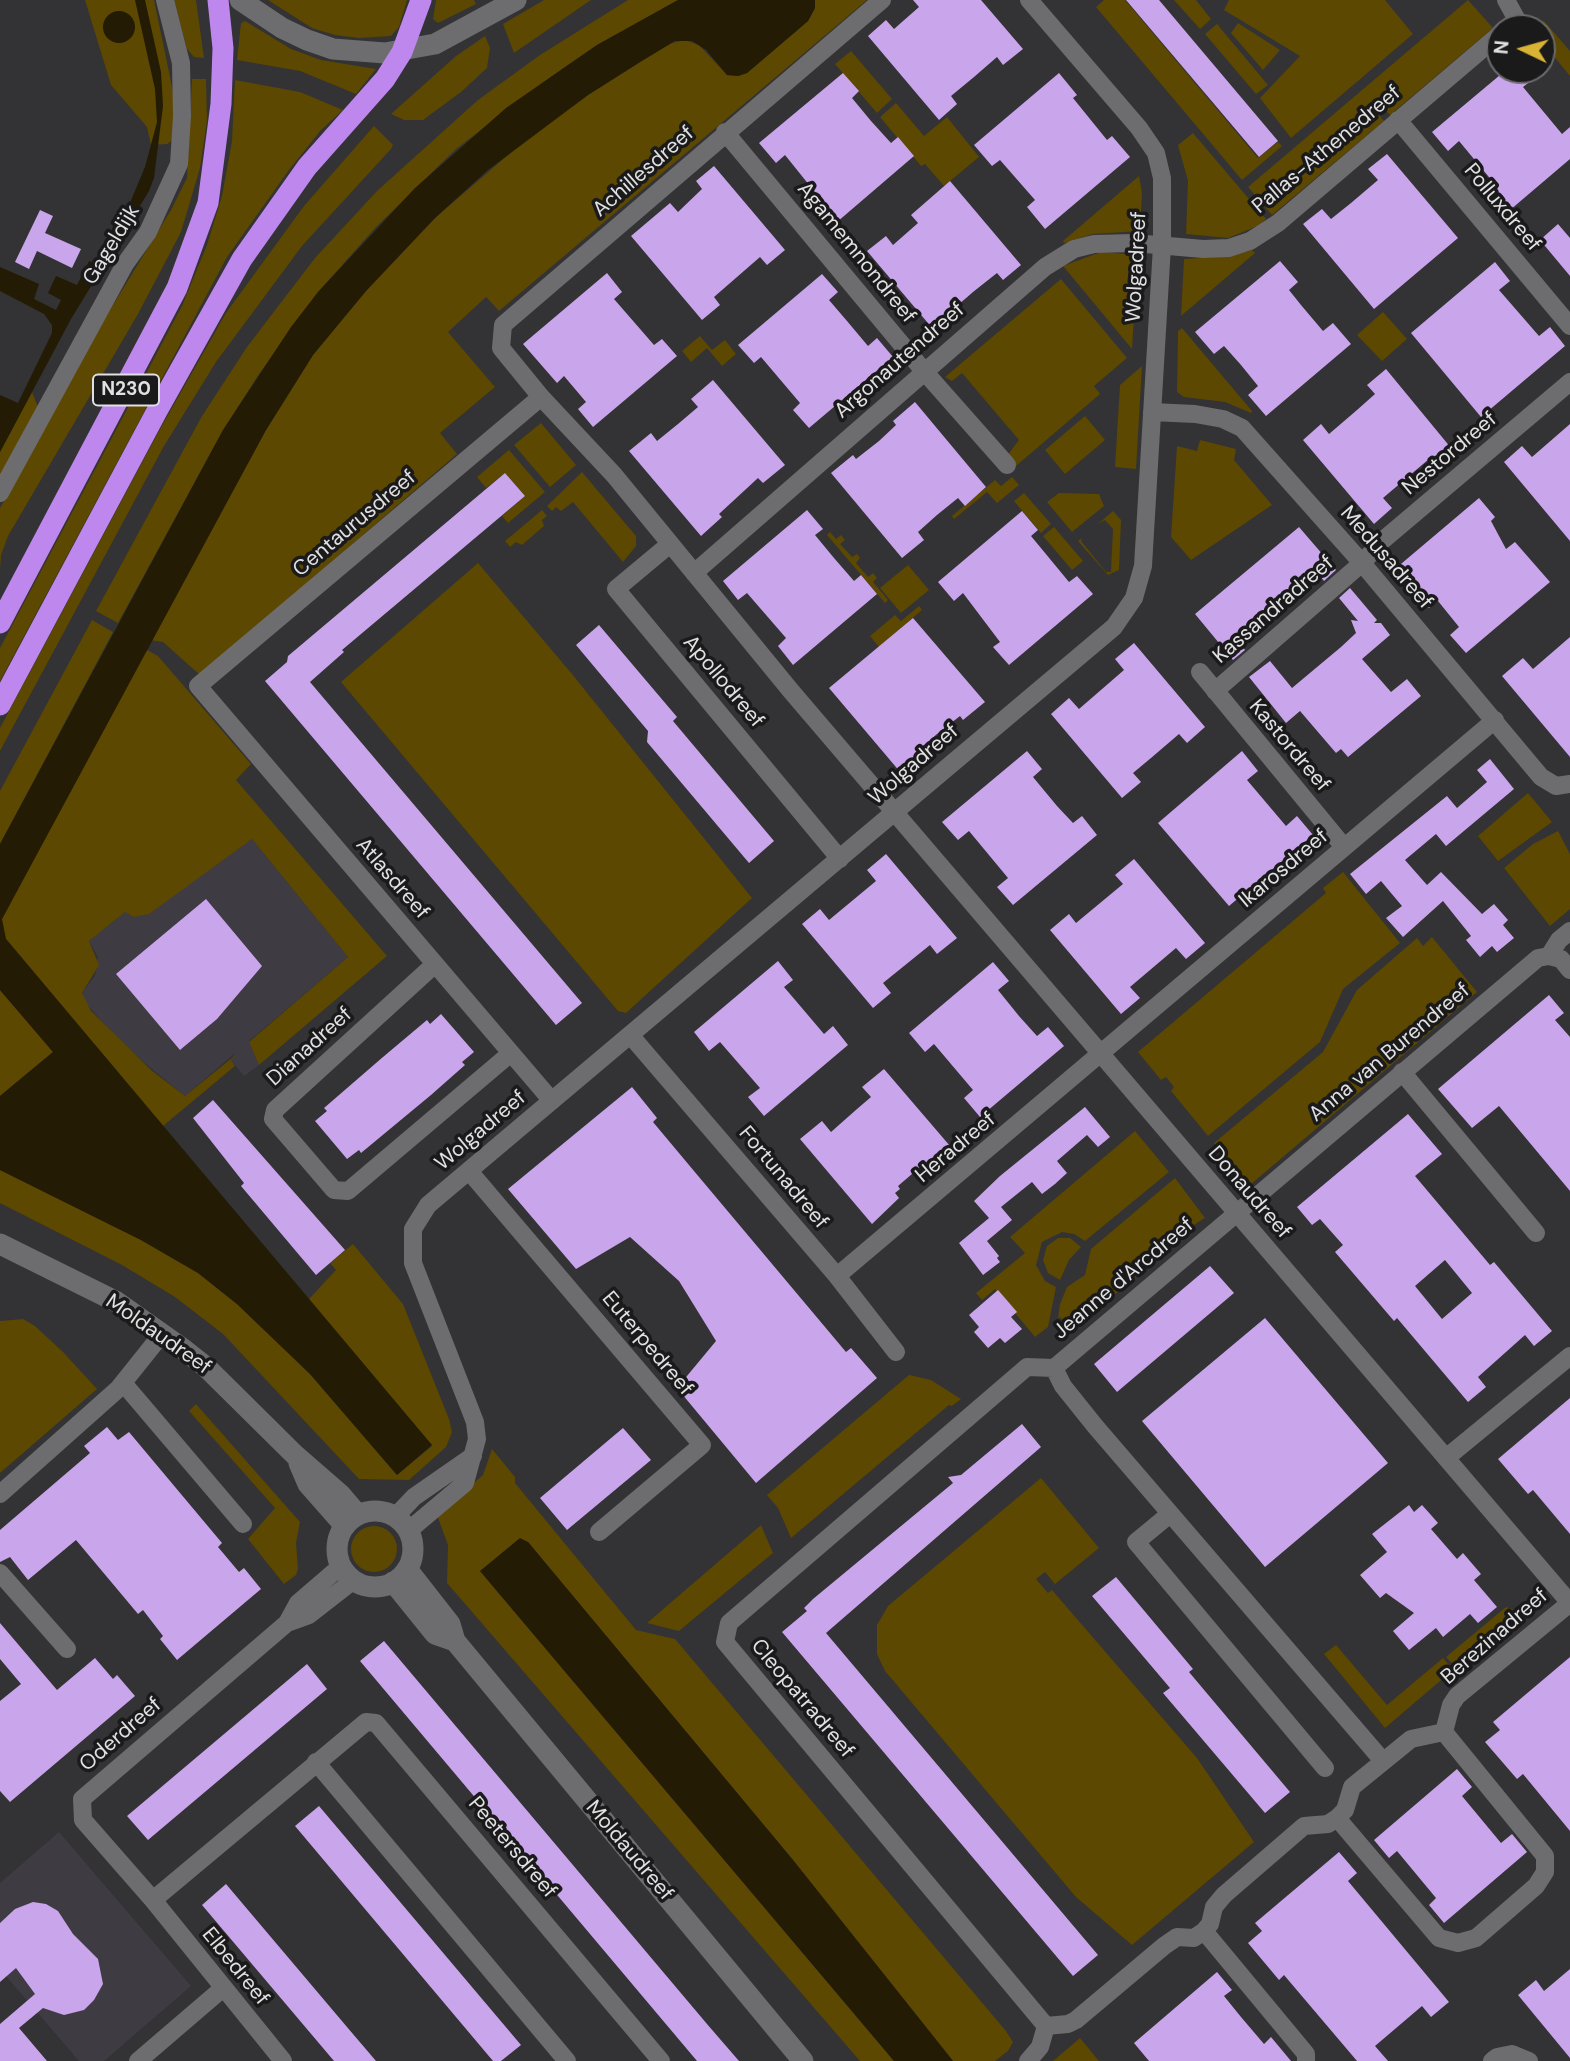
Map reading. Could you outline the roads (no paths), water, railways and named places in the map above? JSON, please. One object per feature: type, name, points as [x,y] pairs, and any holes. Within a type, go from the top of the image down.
[{"type":"highway","name":"N230","points":[[0,623],[165,313],[208,203],[221,104],[223,48],[218,0]]},
{"type":"highway","name":"N230","points":[[0,705],[242,258],[307,167],[385,79],[402,52],[421,0]]},
{"type":"street","name":"Gageldijk","points":[[0,493],[125,264],[148,232],[178,164],[182,116],[181,63],[165,0]]},
{"type":"street","points":[[240,0],[282,28],[333,49],[402,52],[442,41],[516,0]]},
{"type":"street","name":"Achillesdreef","points":[[541,397],[501,348],[503,325],[882,0]]},
{"type":"street","name":"Wolgadreef","points":[[402,1524],[424,1489],[473,1456],[477,1439],[475,1422],[413,1263],[413,1229],[428,1205],[1114,627],[1131,605],[1143,566],[1162,246],[1162,178],[1156,153],[1139,128],[1029,0]]},
{"type":"street","name":"Pallas-Athenedreef","points":[[1162,246],[1203,249],[1229,247],[1250,241],[1278,223],[1486,46]]},
{"type":"street","name":"Polluxdreef","points":[[1398,120],[1570,326]]},
{"type":"street","name":"Agamemnondreef","points":[[726,132],[923,370],[1007,465]]},
{"type":"street","name":"Argonautendreef","points":[[694,573],[923,370],[1045,267],[1074,249],[1094,244],[1134,243],[1162,246]]},
{"type":"street","name":"Nestordreef","points":[[1362,563],[1382,541],[1570,382]]},
{"type":"street","points":[[541,397],[595,453],[894,813]]},
{"type":"street","name":"Centaurusdreef","points":[[198,686],[541,397]]},
{"type":"street","name":"Medusadreef","points":[[1152,412],[1195,414],[1223,419],[1242,428],[1362,563],[1541,777],[1563,785]]},
{"type":"street","name":"Apollodreef","points":[[670,544],[616,589],[840,859]]},
{"type":"street","name":"Kassandradreef","points":[[1215,691],[1362,563]]},
{"type":"street","name":"Kastordreef","points":[[1200,672],[1344,847]]},
{"type":"street","name":"Atlasdreef","points":[[198,686],[552,1101]]},
{"type":"street","name":"Ikarosdreef","points":[[1102,1053],[1496,720]]},
{"type":"street","name":"Donaudreef","points":[[894,813],[1570,1603]]},
{"type":"street","name":"Anna van Burendreef","points":[[1238,1213],[1538,958],[1549,956],[1559,940],[1570,931]]},
{"type":"street","points":[[1549,956],[1561,959],[1570,970]]},
{"type":"street","name":"Dianadreef","points":[[435,964],[275,1110],[273,1119],[334,1190],[348,1191],[511,1053]]},
{"type":"street","name":"Fortunadreef","points":[[631,1036],[837,1276],[896,1352]]},
{"type":"street","name":"Heradreef","points":[[837,1276],[1102,1053]]},
{"type":"street","points":[[1402,1072],[1536,1233]]},
{"type":"street","name":"Euterpedreef","points":[[469,1171],[702,1445],[599,1532]]},
{"type":"street","name":"Jeanne d'Arcdreef","points":[[1238,1213],[1054,1368],[1063,1386],[1382,1761]]},
{"type":"street","name":"Moldaudreef","points":[[0,1244],[117,1303],[206,1367],[295,1455],[326,1480],[351,1520]]},
{"type":"street","points":[[0,1494],[124,1384],[162,1334]]},
{"type":"street","points":[[1446,1458],[1570,1356]]},
{"type":"street","name":"Cleopatradreef","points":[[1046,2026],[725,1642],[729,1623],[1027,1367],[1054,1368]]},
{"type":"street","points":[[124,1384],[243,1524]]},
{"type":"street","points":[[381,1511],[402,1524],[412,1546],[400,1575],[377,1587],[347,1573],[338,1541],[351,1520],[381,1511]]},
{"type":"street","points":[[1170,1514],[1136,1542],[1325,1768]]},
{"type":"street","points":[[0,1573],[67,1649]]},
{"type":"street","name":"Oderdreef","points":[[153,1900],[82,1820],[82,1798],[287,1623],[298,1603],[347,1573]]},
{"type":"street","name":"Moldaudreef","points":[[400,1575],[435,1634],[455,1641],[800,2060]]},
{"type":"street","name":"Berezinadreef","points":[[1444,1732],[1451,1705],[1457,1696],[1570,1603]]},
{"type":"street","name":"Peetersdreef","points":[[153,1900],[366,1722],[376,1723],[660,2061]]},
{"type":"street","points":[[1028,2061],[1040,2047],[1046,2026],[1068,2024],[1076,2020],[1164,1945],[1177,1937],[1194,1938],[1204,1931],[1210,1924],[1214,1907],[1224,1895],[1304,1826],[1328,1824],[1337,1818],[1345,1811],[1352,1787],[1410,1739],[1444,1732],[1545,1856],[1545,1872],[1536,1886],[1476,1938],[1458,1943],[1439,1938],[1337,1818]]},
{"type":"street","points":[[316,1762],[568,2061]]},
{"type":"street","name":"Elbedreef","points":[[153,1900],[222,1989],[283,2061]]},
{"type":"street","points":[[1204,1931],[1306,2054],[1306,2061]]},
{"type":"street","points":[[138,2061],[222,1989]]},
{"type":"street","points":[[1492,2061],[1497,2057],[1512,2054],[1529,2061]]}]
